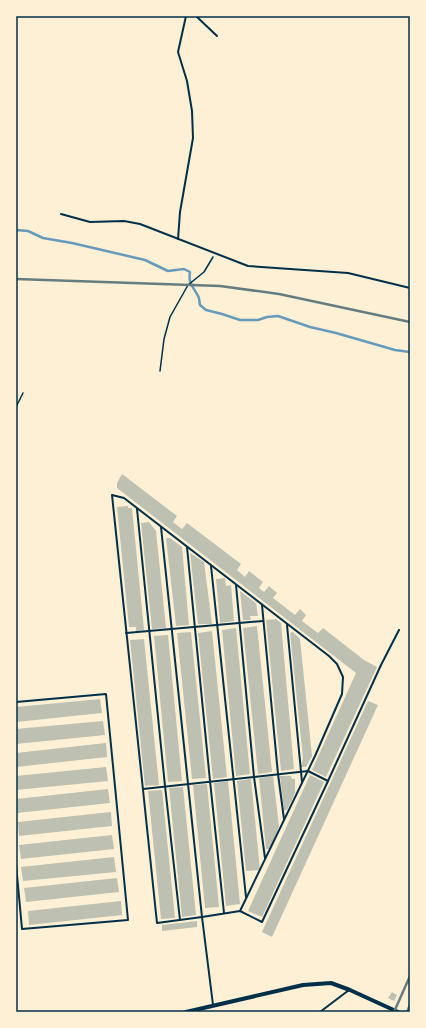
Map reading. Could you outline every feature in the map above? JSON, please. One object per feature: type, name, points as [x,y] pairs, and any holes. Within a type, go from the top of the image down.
[{"type":"street","points":[[186,1012],[303,985],[331,984],[350,990],[398,1012]]},
{"type":"lane","points":[[178,239],[180,212],[193,138],[192,111],[187,81],[178,52],[186,16]]},
{"type":"lane","points":[[196,16],[217,36]]},
{"type":"lane","points":[[60,214],[90,222],[124,221],[140,224],[216,252],[248,266],[348,273],[410,288]]},
{"type":"lane","points":[[240,911],[308,771],[342,694],[343,677],[337,664],[329,656],[124,498],[112,495],[157,923],[240,911],[262,922],[380,665],[399,630]]},
{"type":"lane","points":[[137,508],[180,920]]},
{"type":"lane","points":[[160,527],[213,1006]]},
{"type":"lane","points":[[187,547],[224,914]]},
{"type":"lane","points":[[211,565],[246,898]]},
{"type":"lane","points":[[236,585],[254,776],[266,858]]},
{"type":"lane","points":[[262,604],[278,774],[284,820]]},
{"type":"lane","points":[[126,633],[263,621]]},
{"type":"lane","points":[[287,624],[302,783]]},
{"type":"lane","points":[[16,702],[106,694],[128,920],[22,929],[16,864]]},
{"type":"lane","points":[[143,789],[308,771],[328,781]]},
{"type":"lane","points":[[320,1012],[350,990]]},
{"type":"path","points":[[160,372],[164,339],[170,317],[188,285],[204,272],[216,252]]},
{"type":"path","points":[[16,407],[23,393]]},
{"type":"building","points":[[122,474],[177,516],[173,522],[182,529],[187,523],[241,564],[237,570],[245,577],[249,571],[263,582],[259,588],[264,592],[269,586],[277,593],[273,598],[295,615],[300,609],[306,615],[302,621],[318,633],[323,628],[364,660],[377,667],[326,777],[312,770],[356,673],[117,488],[117,483]]},
{"type":"building","points":[[128,506],[128,508],[132,508],[144,630],[136,631],[136,627],[129,627],[117,507]]},
{"type":"building","points":[[149,522],[156,531],[166,628],[152,629],[141,523]]},
{"type":"building","points":[[166,538],[170,538],[182,547],[189,625],[176,626]]},
{"type":"building","points":[[190,553],[204,562],[212,624],[198,624]]},
{"type":"building","points":[[225,578],[226,586],[231,585],[234,621],[220,623],[216,579]]},
{"type":"building","points":[[240,591],[256,603],[258,616],[250,616],[251,620],[243,620]]},
{"type":"building","points":[[276,619],[281,623],[294,769],[281,771],[266,620]]},
{"type":"building","points":[[257,626],[272,772],[258,774],[243,628]]},
{"type":"building","points":[[236,628],[250,774],[236,776],[222,630]]},
{"type":"building","points":[[212,631],[227,777],[213,779],[198,633]]},
{"type":"building","points":[[191,632],[206,778],[192,779],[177,633]]},
{"type":"building","points":[[293,632],[300,639],[312,756],[306,767],[301,767],[303,758],[290,633]]},
{"type":"building","points":[[168,635],[182,781],[168,782],[154,636]]},
{"type":"building","points":[[144,639],[159,785],[145,786],[130,640]]},
{"type":"building","points":[[100,699],[102,713],[16,722],[16,707]]},
{"type":"building","points":[[368,701],[378,705],[272,937],[262,932]]},
{"type":"building","points":[[103,721],[105,735],[16,744],[16,729]]},
{"type":"building","points":[[106,743],[107,757],[16,767],[16,753]]},
{"type":"building","points":[[106,767],[108,781],[16,790],[16,776]]},
{"type":"building","points":[[310,775],[324,782],[262,917],[248,911]]},
{"type":"building","points":[[273,776],[279,826],[271,849],[266,849],[259,778]]},
{"type":"building","points":[[280,776],[291,776],[292,779],[295,779],[295,793],[287,810],[284,810]]},
{"type":"building","points":[[251,779],[260,870],[246,871],[237,781]]},
{"type":"building","points":[[228,781],[240,904],[226,906],[214,783]]},
{"type":"building","points":[[207,784],[219,907],[205,908],[193,785]]},
{"type":"building","points":[[183,787],[196,915],[182,917],[169,788]]},
{"type":"building","points":[[108,789],[110,803],[17,813],[16,799]]},
{"type":"building","points":[[162,790],[175,918],[161,919],[148,791]]},
{"type":"building","points":[[111,812],[112,826],[19,836],[18,822]]},
{"type":"building","points":[[112,835],[114,849],[21,859],[19,845]]},
{"type":"building","points":[[114,857],[116,872],[23,881],[21,867]]},
{"type":"building","points":[[117,878],[119,892],[26,902],[24,888]]},
{"type":"building","points":[[121,901],[122,915],[29,925],[28,911]]},
{"type":"building","points":[[197,921],[197,927],[162,931],[162,925]]},
{"type":"building","points":[[392,992],[397,995],[394,1001],[388,998]]},
{"type":"waterway","points":[[16,230],[28,231],[43,238],[72,243],[145,260],[168,271],[184,269],[190,272],[191,285],[199,297],[200,305],[206,310],[240,320],[258,320],[278,316],[310,327],[395,350],[410,352]]},
{"type":"railway","points":[[16,279],[220,286],[279,294],[410,322]]},
{"type":"railway","points":[[394,1012],[410,976]]},
{"type":"railway","points":[[407,1012],[410,1005]]}]
